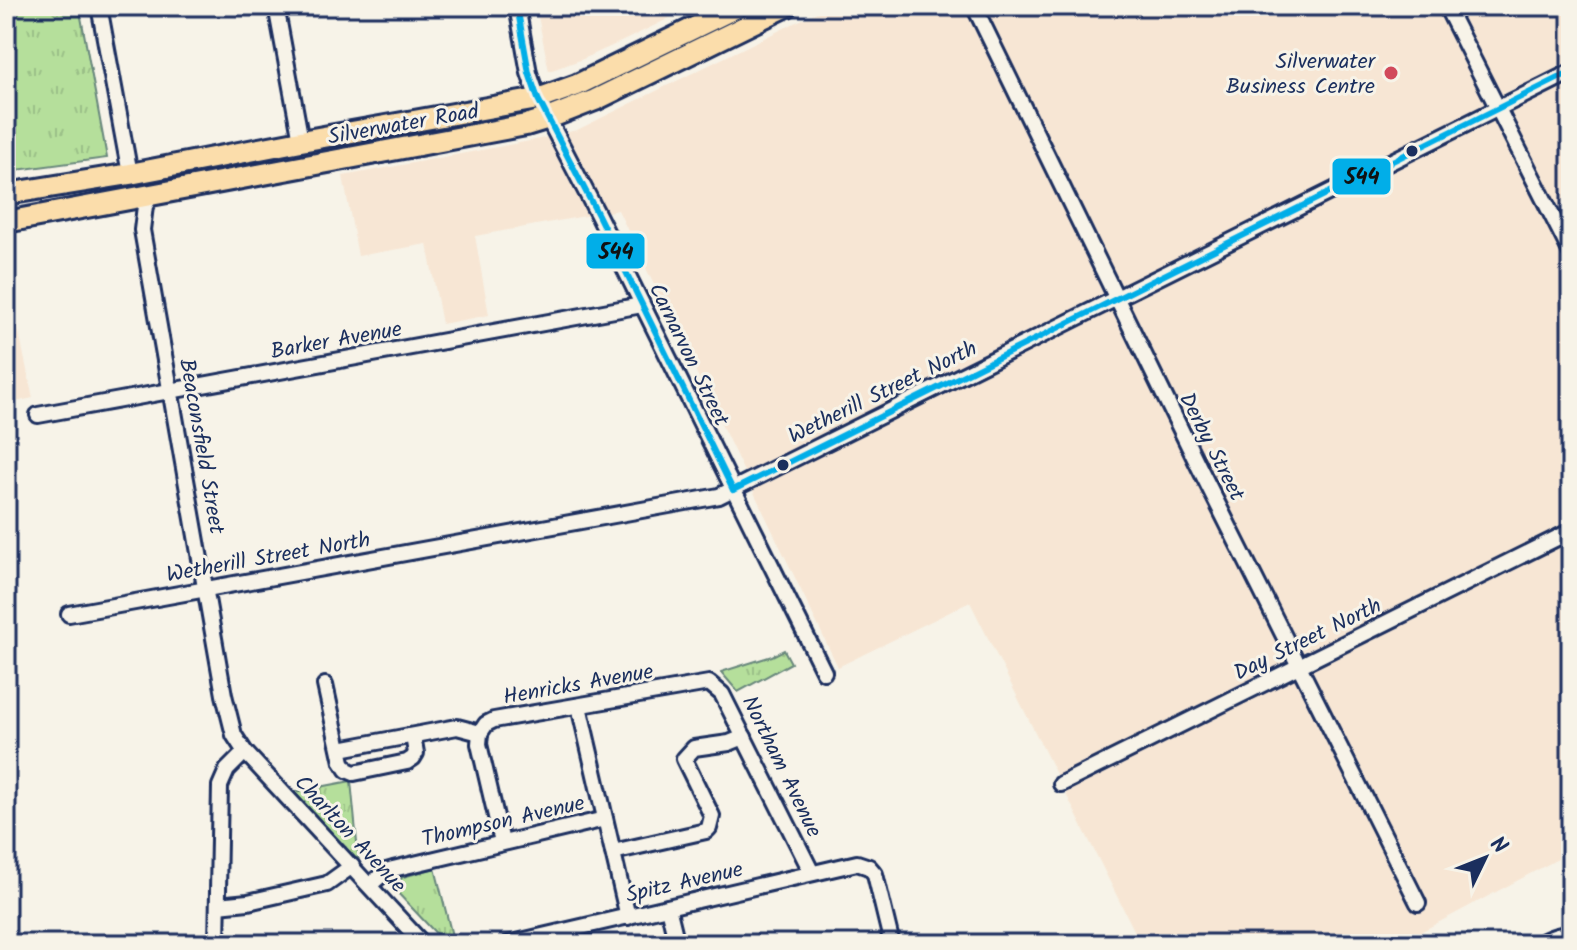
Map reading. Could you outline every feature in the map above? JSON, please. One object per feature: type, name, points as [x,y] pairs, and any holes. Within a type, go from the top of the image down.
[{"type":"highway","name":"Silverwater Road","points":[[12,190],[130,174],[538,99],[577,85],[739,6]]},
{"type":"highway","name":"Silverwater Road","points":[[6,222],[549,118],[595,100],[787,6]]},
{"type":"highway","points":[[6,233],[45,214]]},
{"type":"street","points":[[99,6],[130,174]]},
{"type":"street","points":[[276,6],[301,141]]},
{"type":"street","name":"Carnarvon Street","points":[[517,6],[529,73],[538,99],[824,672]]},
{"type":"street","name":"Derby Street","points":[[974,6],[1418,903]]},
{"type":"street","points":[[1446,6],[1571,253]]},
{"type":"street","name":"Wetherill Street North","points":[[69,614],[713,498],[1571,72]]},
{"type":"street","name":"Beaconsfield Street","points":[[152,194],[145,206],[142,230],[229,722],[245,752]]},
{"type":"street","name":"Barker Avenue","points":[[38,415],[642,305]]},
{"type":"street","name":"Day Street North","points":[[1061,784],[1571,531]]},
{"type":"street","name":"Henricks Avenue","points":[[340,749],[457,727],[480,733],[486,724],[494,720],[709,683]]},
{"type":"street","name":"Northam Avenue","points":[[709,683],[722,694],[812,873]]},
{"type":"street","points":[[325,685],[342,762],[347,770],[354,773],[407,762],[416,753],[413,736]]},
{"type":"street","points":[[579,706],[628,917]]},
{"type":"street","points":[[480,733],[479,744],[502,842]]},
{"type":"street","points":[[613,852],[706,831],[712,816],[684,759],[698,746],[729,743],[744,737]]},
{"type":"street","points":[[367,744],[373,769]]},
{"type":"street","points":[[217,944],[220,786],[227,770],[245,752]]},
{"type":"street","name":"Charlton Avenue","points":[[245,752],[423,944]]},
{"type":"street","name":"Thompson Avenue","points":[[370,885],[393,869],[605,819]]},
{"type":"street","name":"Spitz Avenue","points":[[508,944],[857,863],[869,867],[875,874],[892,944]]},
{"type":"street","points":[[218,905],[248,902],[327,884],[352,866]]},
{"type":"street","points":[[668,907],[677,944]]},
{"type":"street","points":[[1538,944],[1553,936],[1571,935]]},
{"type":"shaded area","points":[[536,6],[694,6],[583,59],[549,71]]},
{"type":"shaded area","points":[[829,6],[1571,6],[1571,852],[1398,944],[1141,944],[970,602],[838,667],[618,210],[475,236],[489,315],[442,324],[427,244],[358,256],[343,176],[577,130]]},
{"type":"shaded area","points":[[16,319],[33,398],[6,404],[10,360],[6,321]]},
{"type":"green space","points":[[6,6],[79,6],[107,158],[6,170]]},
{"type":"green space","points":[[784,650],[791,663],[738,692],[721,672],[772,656]]},
{"type":"green space","points":[[351,781],[359,863],[294,792]]},
{"type":"green space","points":[[435,868],[453,940],[445,943],[396,891],[396,883],[403,877]]},
{"type":"transit line","name":"544","points":[[517,6],[529,73],[538,99],[733,490]]},
{"type":"transit line","name":"544","points":[[733,490],[1571,72]]},
{"type":"place","name":"Silverwater Business Centre","points":[[1391,73]]}]
